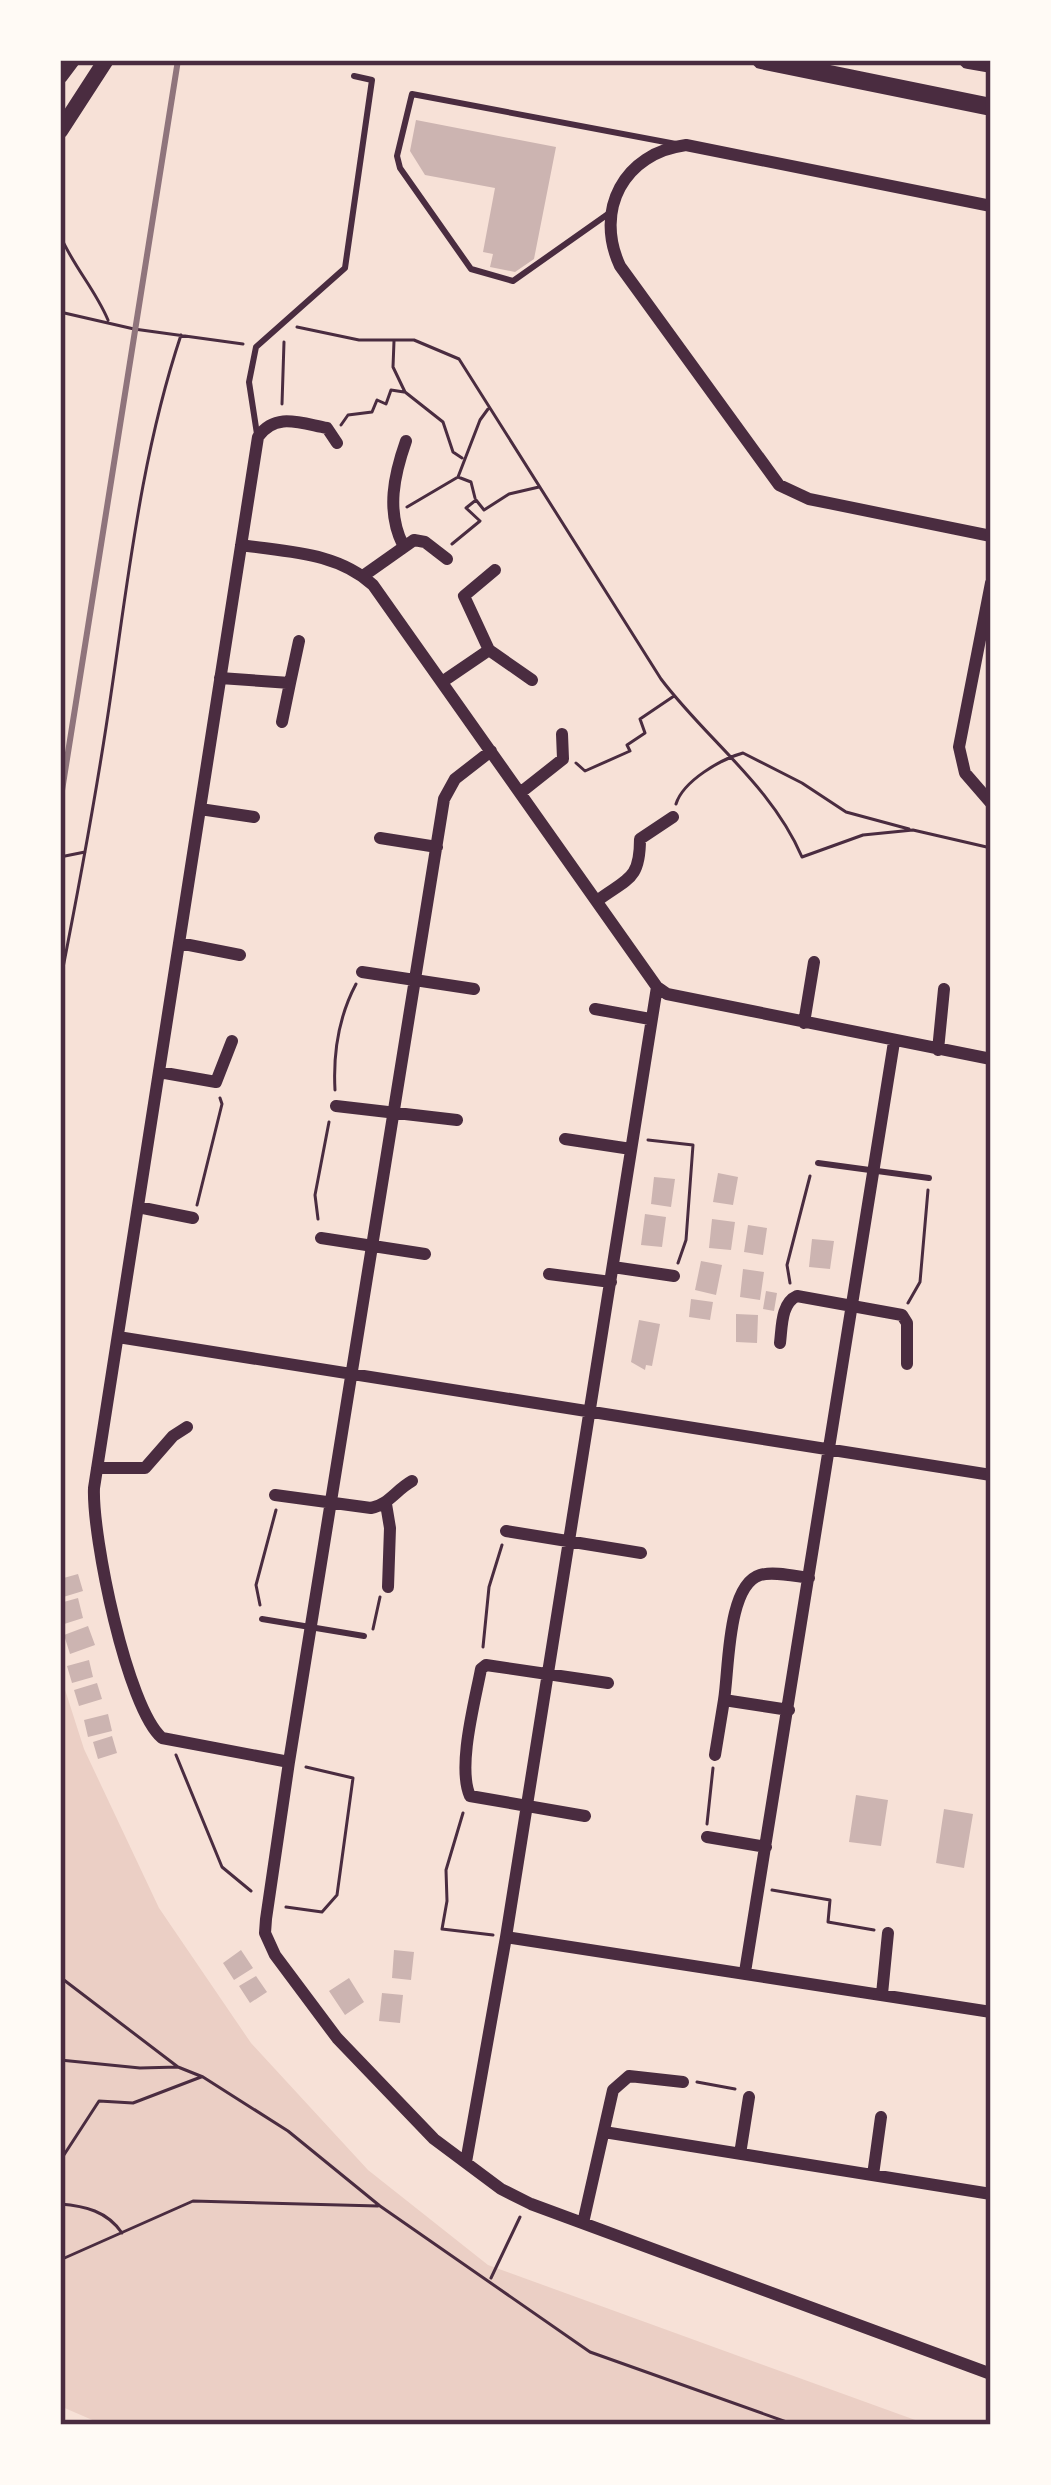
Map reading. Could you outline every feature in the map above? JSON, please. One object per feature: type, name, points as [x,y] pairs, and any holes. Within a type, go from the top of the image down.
[{"type":"highway","points":[[761,60],[991,106]]},
{"type":"highway","points":[[968,60],[991,64]]},
{"type":"main road","points":[[60,76],[72,60]]},
{"type":"main road","points":[[60,131],[106,60]]},
{"type":"street","points":[[991,206],[686,146],[659,151],[636,166],[619,186],[610,212],[610,237],[620,266],[779,485],[809,499],[991,536]]},
{"type":"street","points":[[289,1762],[171,1742],[149,1725],[120,1640],[93,1513],[258,437],[267,425],[281,419],[326,428],[336,439]]},
{"type":"street","points":[[403,545],[394,512],[394,480],[406,441]]},
{"type":"street","points":[[363,576],[414,541],[432,546],[447,559]]},
{"type":"street","points":[[241,544],[327,558],[363,576],[382,596],[656,986],[667,994],[991,1059]]},
{"type":"street","points":[[495,570],[464,596],[489,650],[532,680]]},
{"type":"street","points":[[991,583],[959,747],[965,773],[991,803]]},
{"type":"street","points":[[282,722],[299,641]]},
{"type":"street","points":[[442,682],[489,650]]},
{"type":"street","points":[[220,678],[290,683]]},
{"type":"street","points":[[520,793],[565,755],[562,734]]},
{"type":"street","points":[[491,752],[450,784],[444,799],[289,1762],[266,1919],[268,1943],[337,2038],[434,2139],[501,2189],[991,2374]]},
{"type":"street","points":[[200,808],[254,818]]},
{"type":"street","points":[[596,901],[641,865],[640,839],[673,818]]},
{"type":"street","points":[[380,838],[437,847]]},
{"type":"street","points":[[179,943],[240,956]]},
{"type":"street","points":[[804,1023],[814,962]]},
{"type":"street","points":[[362,972],[473,988]]},
{"type":"street","points":[[466,2162],[506,1937],[656,986]]},
{"type":"street","points":[[938,1050],[944,988]]},
{"type":"street","points":[[595,1009],[650,1018]]},
{"type":"street","points":[[159,1072],[214,1083],[232,1041]]},
{"type":"street","points":[[745,1972],[894,1042]]},
{"type":"street","points":[[336,1106],[457,1120]]},
{"type":"street","points":[[565,1139],[632,1143]]},
{"type":"street","points":[[138,1207],[194,1218]]},
{"type":"street","points":[[321,1238],[425,1254]]},
{"type":"street","points":[[549,1274],[674,1276]]},
{"type":"street","points":[[780,1343],[785,1309],[792,1297],[902,1315],[907,1323],[907,1364]]},
{"type":"street","points":[[118,1336],[991,1474]]},
{"type":"street","points":[[97,1468],[145,1468],[187,1427]]},
{"type":"street","points":[[275,1495],[371,1508],[386,1504],[412,1481]]},
{"type":"street","points":[[386,1504],[388,1587]]},
{"type":"street","points":[[506,1531],[641,1553]]},
{"type":"street","points":[[715,1755],[735,1611],[743,1587],[765,1573],[808,1578]]},
{"type":"street","points":[[585,1816],[470,1796],[466,1776],[470,1739],[483,1667],[608,1683]]},
{"type":"street","points":[[724,1700],[790,1710]]},
{"type":"street","points":[[707,1838],[766,1847]]},
{"type":"street","points":[[882,1994],[888,1933]]},
{"type":"street","points":[[506,1937],[991,2012]]},
{"type":"street","points":[[583,2223],[614,2090],[629,2076],[683,2082]]},
{"type":"street","points":[[740,2153],[749,2097]]},
{"type":"street","points":[[873,2175],[881,2117]]},
{"type":"street","points":[[604,2132],[991,2194]]},
{"type":"lane","points":[[258,437],[249,382],[256,346],[345,268],[372,80],[354,76]]},
{"type":"lane","points":[[610,212],[513,281],[471,269],[400,168],[397,157],[412,94],[686,146]]},
{"type":"lane","points":[[818,1162],[929,1178]]},
{"type":"lane","points":[[262,1619],[364,1636]]},
{"type":"path","points":[[60,236],[70,261],[97,294],[109,322]]},
{"type":"path","points":[[60,312],[256,346]]},
{"type":"path","points":[[281,419],[282,323],[359,340],[414,340],[459,359],[674,696],[758,785],[802,857],[863,835],[913,830]]},
{"type":"path","points":[[60,983],[87,852],[131,544],[157,407],[181,335]]},
{"type":"path","points":[[394,341],[392,367],[405,392],[443,422],[453,452],[464,459]]},
{"type":"path","points":[[336,439],[348,415],[372,412],[377,400],[386,404],[391,390],[405,392]]},
{"type":"path","points":[[394,512],[458,477],[480,419],[490,407]]},
{"type":"path","points":[[458,477],[471,482],[484,510],[509,494],[541,487]]},
{"type":"path","points":[[432,546],[451,545],[480,521],[466,508],[476,500]]},
{"type":"path","points":[[565,755],[585,771],[630,752],[627,745],[645,733],[640,718],[674,696]]},
{"type":"path","points":[[673,818],[680,791],[731,756],[743,753],[846,812],[991,848]]},
{"type":"path","points":[[60,857],[87,852]]},
{"type":"path","points":[[321,1238],[315,1195],[336,1106],[333,1058],[346,1004],[362,972]]},
{"type":"path","points":[[194,1218],[222,1104],[214,1083]]},
{"type":"path","points":[[632,1143],[693,1145],[686,1240],[674,1276]]},
{"type":"path","points":[[792,1297],[788,1265],[807,1180],[818,1162]]},
{"type":"path","points":[[902,1315],[920,1282],[929,1178]]},
{"type":"path","points":[[262,1619],[256,1585],[263,1547],[276,1518],[275,1495]]},
{"type":"path","points":[[483,1667],[489,1587],[506,1531]]},
{"type":"path","points":[[364,1636],[371,1636],[382,1591],[388,1587]]},
{"type":"path","points":[[707,1838],[715,1755]]},
{"type":"path","points":[[470,1796],[446,1870],[442,1929],[506,1937]]},
{"type":"path","points":[[759,1889],[830,1900],[828,1922],[888,1933]]},
{"type":"path","points":[[60,1977],[178,2067],[203,2077],[287,2131],[380,2206],[590,2352],[795,2425]]},
{"type":"path","points":[[60,2060],[178,2067]]},
{"type":"path","points":[[60,2161],[99,2101],[133,2103],[203,2077]]},
{"type":"path","points":[[683,2082],[749,2092],[749,2097]]},
{"type":"path","points":[[60,2260],[193,2201],[380,2206]]},
{"type":"path","points":[[60,2204],[87,2206],[114,2222],[123,2234]]},
{"type":"path","points":[[490,2280],[518,2218],[531,2204]]},
{"type":"shaded area","points":[[60,1674],[84,1749],[159,1908],[251,2043],[368,2170],[488,2265],[929,2425],[104,2425],[60,2406]]},
{"type":"building","points":[[416,120],[556,147],[534,259],[515,272],[490,267],[493,254],[483,252],[495,188],[425,175],[410,151]]},
{"type":"building","points":[[718,1173],[738,1177],[733,1205],[713,1202]]},
{"type":"building","points":[[654,1177],[675,1179],[671,1207],[651,1204]]},
{"type":"building","points":[[645,1214],[666,1217],[662,1247],[641,1245]]},
{"type":"building","points":[[712,1219],[735,1222],[731,1250],[709,1248]]},
{"type":"building","points":[[748,1225],[767,1228],[763,1255],[744,1252]]},
{"type":"building","points":[[812,1239],[834,1241],[830,1269],[809,1267]]},
{"type":"building","points":[[701,1261],[722,1265],[716,1295],[695,1290]]},
{"type":"building","points":[[743,1269],[764,1272],[760,1300],[740,1297]]},
{"type":"building","points":[[766,1291],[777,1293],[774,1311],[763,1309]]},
{"type":"building","points":[[691,1299],[713,1302],[710,1320],[689,1317]]},
{"type":"building","points":[[736,1314],[758,1315],[757,1343],[736,1342]]},
{"type":"building","points":[[639,1320],[660,1324],[652,1366],[646,1365],[645,1370],[631,1362]]},
{"type":"building","points":[[78,1574],[83,1591],[60,1598],[60,1579]]},
{"type":"building","points":[[78,1598],[83,1618],[61,1625],[60,1603]]},
{"type":"building","points":[[88,1626],[95,1645],[70,1654],[64,1635]]},
{"type":"building","points":[[89,1660],[93,1677],[72,1683],[67,1666]]},
{"type":"building","points":[[97,1683],[102,1699],[79,1706],[74,1690]]},
{"type":"building","points":[[108,1714],[112,1731],[88,1737],[84,1720]]},
{"type":"building","points":[[112,1736],[117,1753],[98,1759],[93,1742]]},
{"type":"building","points":[[856,1795],[888,1800],[881,1846],[849,1842]]},
{"type":"building","points":[[944,1809],[973,1814],[964,1868],[936,1863]]},
{"type":"building","points":[[241,1950],[253,1968],[234,1980],[223,1963]]},
{"type":"building","points":[[394,1950],[414,1952],[411,1980],[392,1978]]},
{"type":"building","points":[[256,1976],[267,1992],[250,2003],[239,1986]]},
{"type":"building","points":[[349,1978],[364,2002],[345,2015],[329,1991]]},
{"type":"building","points":[[382,1993],[403,1995],[400,2023],[379,2021]]},
{"type":"railway","points":[[60,803],[178,60]]}]
